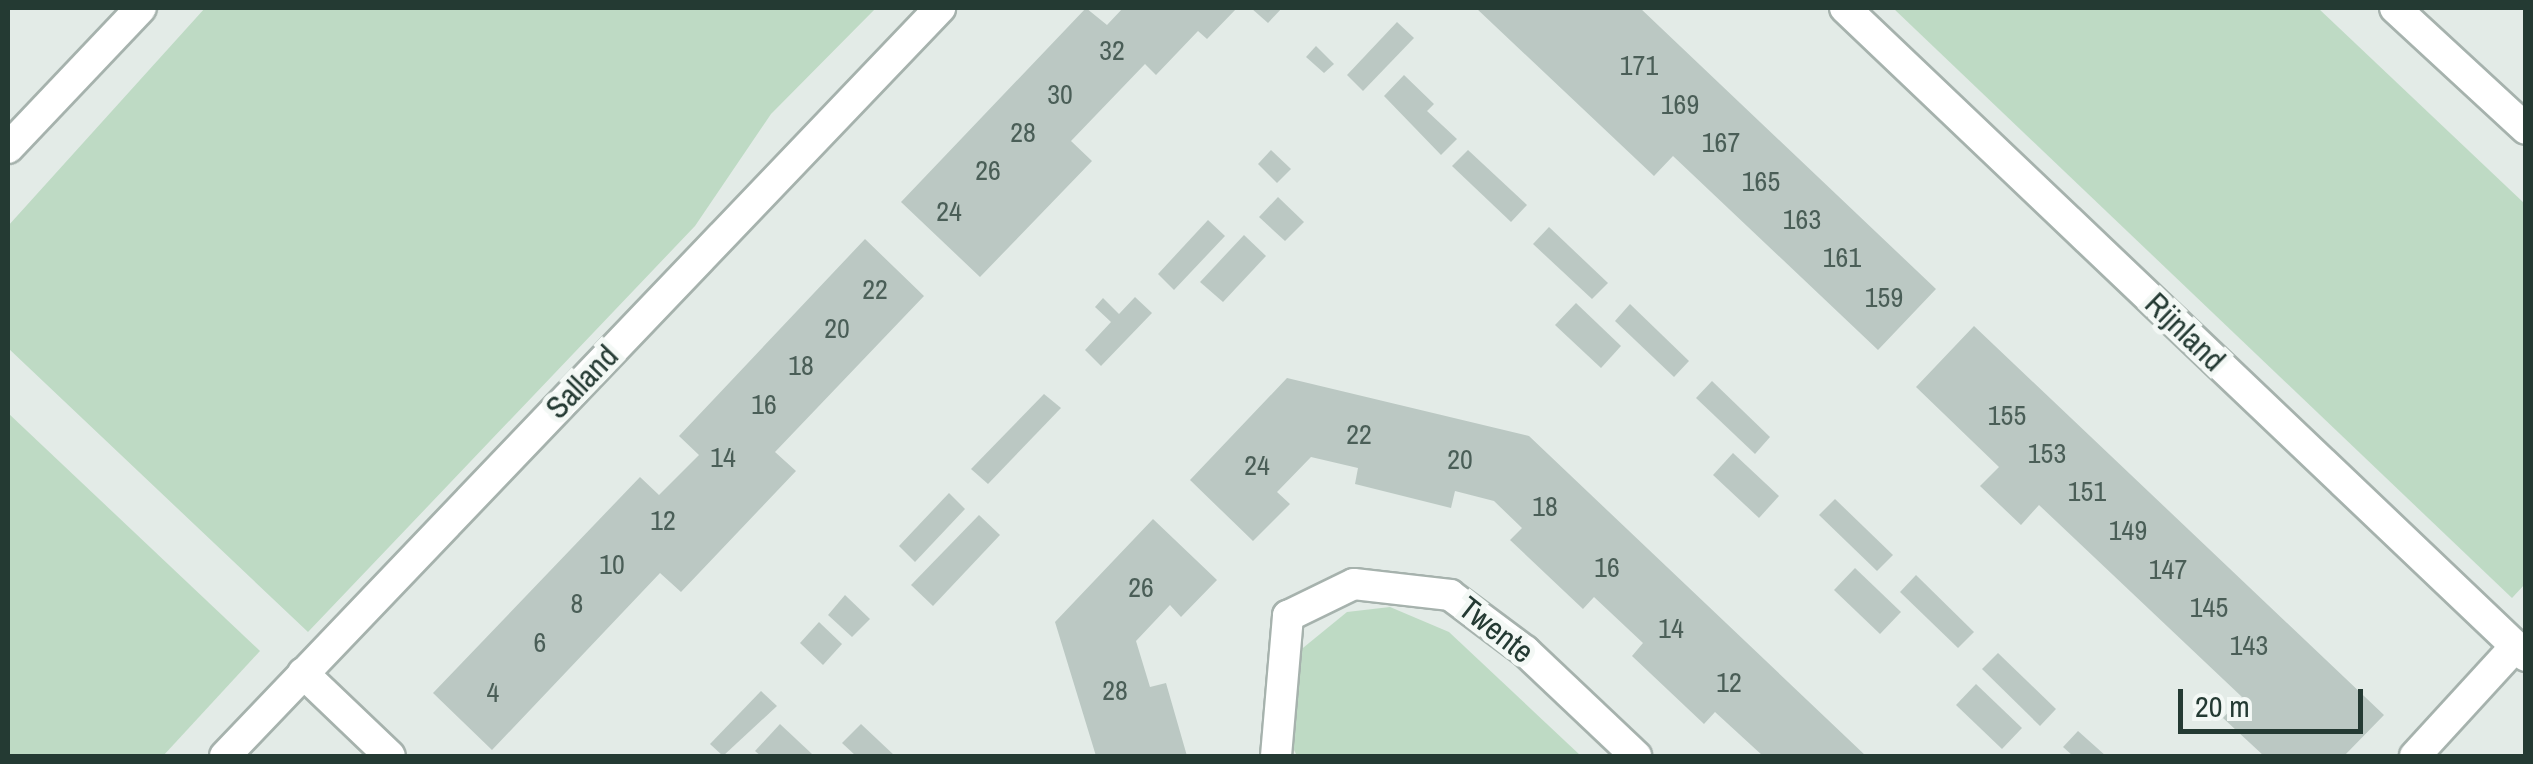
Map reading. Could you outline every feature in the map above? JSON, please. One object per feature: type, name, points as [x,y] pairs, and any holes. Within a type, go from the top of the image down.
[{"type":"street","points":[[8,148],[141,8]]},
{"type":"street","name":"Salland","points":[[225,756],[940,8]]},
{"type":"street","name":"Rijnland","points":[[1846,8],[2520,652]]},
{"type":"street","points":[[2394,8],[2526,129]]},
{"type":"street","name":"Twente","points":[[1276,756],[1288,616],[1354,584],[1450,595],[1526,650],[1636,756]]},
{"type":"street","points":[[2414,756],[2520,652]]},
{"type":"street","points":[[303,673],[390,756]]},
{"type":"green space","points":[[205,8],[876,8],[771,114],[695,226],[308,632],[8,348],[8,226]]},
{"type":"green space","points":[[1893,8],[2318,8],[2525,204],[2525,584],[2512,598]]},
{"type":"green space","points":[[8,413],[260,651],[163,756],[8,756]]},
{"type":"green space","points":[[1390,607],[1449,632],[1581,756],[1297,756],[1287,736],[1298,652],[1347,612]]},
{"type":"building","points":[[1086,8],[1107,25],[1123,8],[1237,8],[1207,39],[1198,31],[1156,75],[1145,64],[1071,141],[1092,161],[980,277],[901,202]]},
{"type":"building","points":[[1251,8],[1282,8],[1268,23]]},
{"type":"building","points":[[1476,8],[1640,8],[1936,289],[1878,350],[1673,156],[1654,176]]},
{"type":"building","points":[[1397,22],[1414,38],[1363,91],[1347,75]]},
{"type":"building","points":[[1316,46],[1334,64],[1324,73],[1306,57]]},
{"type":"building","points":[[1404,75],[1434,104],[1427,111],[1457,139],[1441,155],[1384,96]]},
{"type":"building","points":[[1271,150],[1291,169],[1277,183],[1258,164]]},
{"type":"building","points":[[1468,150],[1527,205],[1511,222],[1452,166]]},
{"type":"building","points":[[1278,197],[1304,222],[1285,241],[1259,217]]},
{"type":"building","points":[[1208,220],[1225,236],[1174,290],[1158,274]]},
{"type":"building","points":[[1549,227],[1608,283],[1592,299],[1533,244]]},
{"type":"building","points":[[1244,235],[1266,256],[1223,302],[1200,282]]},
{"type":"building","points":[[865,239],[924,296],[775,452],[796,471],[681,592],[660,573],[492,750],[433,693],[640,477],[659,495],[699,455],[679,436]]},
{"type":"building","points":[[1135,297],[1152,313],[1101,366],[1085,350],[1111,322],[1095,307],[1103,298],[1119,314]]},
{"type":"building","points":[[1576,303],[1621,346],[1601,368],[1555,325]]},
{"type":"building","points":[[1630,304],[1689,361],[1674,377],[1615,321]]},
{"type":"building","points":[[1974,326],[2384,715],[2344,756],[2264,756],[2223,718],[2242,697],[2039,505],[2021,525],[1980,486],[1999,467],[1916,387]]},
{"type":"building","points":[[1287,378],[1529,436],[1866,756],[1763,756],[1715,712],[1704,724],[1632,656],[1643,643],[1594,597],[1583,609],[1510,540],[1522,528],[1494,501],[1455,491],[1451,508],[1355,484],[1358,468],[1311,457],[1277,492],[1290,504],[1253,541],[1190,480]]},
{"type":"building","points":[[1712,381],[1770,437],[1755,454],[1696,398]]},
{"type":"building","points":[[1044,394],[1061,408],[988,484],[971,469]]},
{"type":"building","points":[[1733,453],[1779,496],[1759,518],[1713,475]]},
{"type":"building","points":[[949,493],[965,509],[915,562],[899,546]]},
{"type":"building","points":[[1835,499],[1893,555],[1877,571],[1819,515]]},
{"type":"building","points":[[979,515],[1000,535],[933,606],[911,585]]},
{"type":"building","points":[[1153,519],[1217,580],[1181,617],[1170,605],[1136,641],[1150,687],[1166,683],[1187,756],[1096,756],[1055,622]]},
{"type":"building","points":[[1855,568],[1901,612],[1880,634],[1834,590]]},
{"type":"building","points":[[1916,575],[1974,632],[1958,648],[1900,592]]},
{"type":"building","points":[[845,595],[870,619],[852,637],[828,615]]},
{"type":"building","points":[[819,622],[842,644],[823,665],[800,643]]},
{"type":"building","points":[[1998,653],[2056,709],[2040,726],[1982,669]]},
{"type":"building","points":[[1976,684],[2022,728],[2002,749],[1956,705]]},
{"type":"building","points":[[761,691],[777,706],[723,756],[710,744]]},
{"type":"building","points":[[780,724],[810,756],[761,756],[755,751]]},
{"type":"building","points":[[861,724],[895,756],[856,756],[842,743]]},
{"type":"building","points":[[2078,731],[2106,756],[2073,756],[2063,747]]}]
